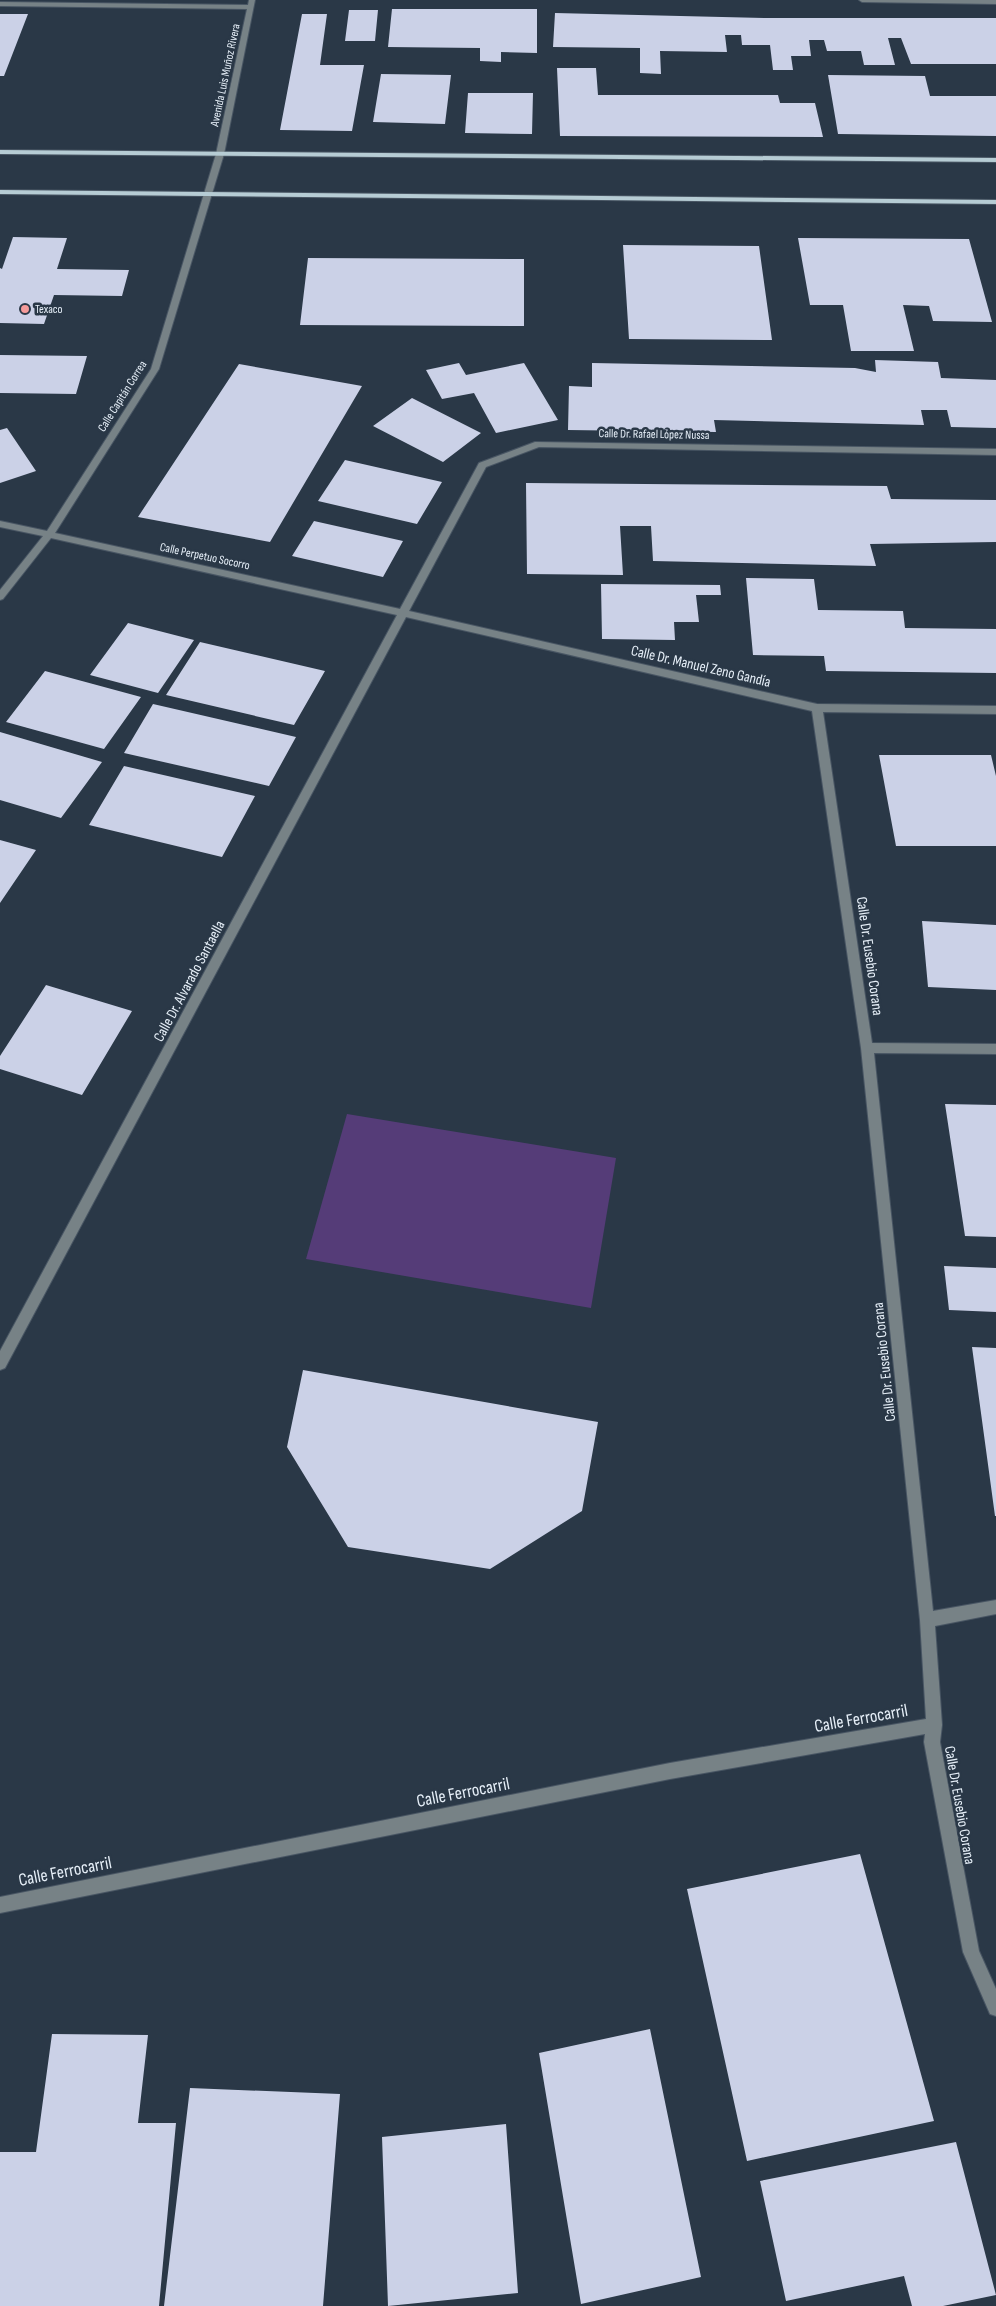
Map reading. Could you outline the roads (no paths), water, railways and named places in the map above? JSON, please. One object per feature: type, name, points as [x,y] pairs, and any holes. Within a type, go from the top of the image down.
[{"type":"main road","points":[[0,152],[996,160]]},
{"type":"main road","points":[[0,192],[996,202]]},
{"type":"street","points":[[862,0],[996,2]]},
{"type":"street","points":[[0,4],[22,2],[251,3]]},
{"type":"street","name":"Avenida Luis Muñoz Rivera","points":[[220,154],[251,3]]},
{"type":"street","name":"Calle Capitán Correa","points":[[0,597],[50,535],[155,369],[220,154]]},
{"type":"street","name":"Calle Dr. Rafael López Nussa","points":[[404,613],[482,465],[538,444],[996,452]]},
{"type":"street","name":"Calle Perpetuo Socorro","points":[[0,524],[404,613]]},
{"type":"street","name":"Calle Dr. Manuel Zeno Gandía","points":[[404,613],[817,708],[996,710]]},
{"type":"street","name":"Calle Dr. Alvarado Santaella","points":[[0,1364],[404,613]]},
{"type":"street","name":"Calle Dr. Eusebio Corana","points":[[817,708],[867,1048],[927,1620],[934,1725],[932,1742],[971,1952],[996,2008]]},
{"type":"street","points":[[867,1048],[996,1050]]},
{"type":"street","points":[[927,1620],[996,1607]]},
{"type":"street","name":"Calle Ferrocarril","points":[[0,1905],[670,1771],[934,1725]]},
{"type":"place","name":"Texaco","points":[[25,309]]}]
